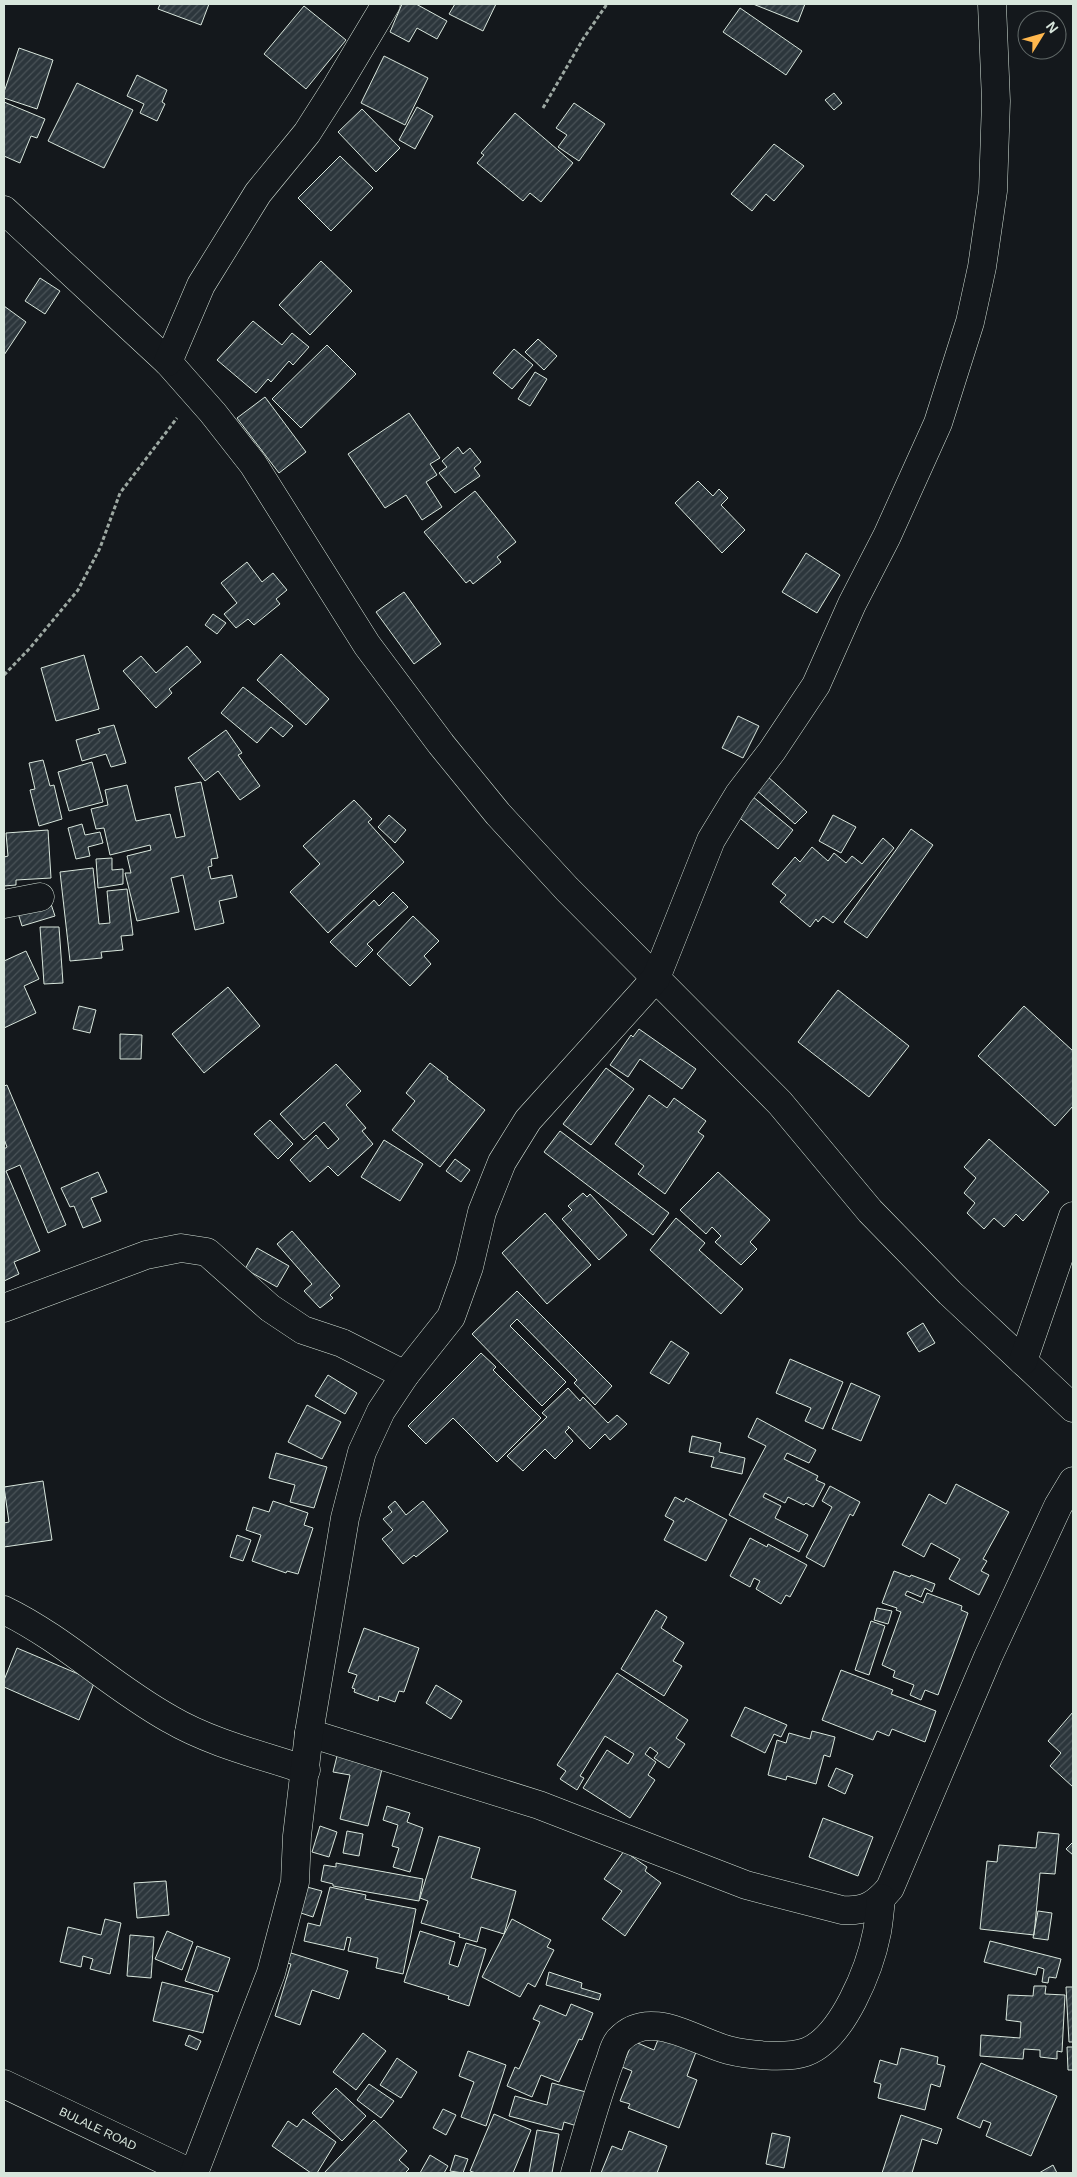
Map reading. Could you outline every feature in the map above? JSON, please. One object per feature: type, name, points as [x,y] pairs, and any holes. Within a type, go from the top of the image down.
[{"type":"street","points":[[168,362],[201,285],[258,193],[306,133],[337,86],[386,4]]},
{"type":"street","points":[[192,2173],[270,1973],[295,1882],[297,1836],[309,1733],[345,1518],[362,1452],[381,1411],[405,1375],[451,1317],[469,1267],[485,1204],[502,1162],[528,1120],[656,978],[711,840],[739,794],[772,751],[816,685],[852,604],[887,536],[938,423],[970,322],[982,266],[993,191],[996,101],[992,4]]},
{"type":"street","points":[[4,210],[168,362],[214,413],[253,464],[367,645],[441,744],[498,814],[567,889],[780,1103],[870,1211],[950,1293],[1073,1408]]},
{"type":"street","points":[[4,904],[40,897]]},
{"type":"street","points":[[1023,1361],[1073,1216]]},
{"type":"street","points":[[4,1308],[146,1255],[181,1248],[190,1249],[207,1252],[270,1308],[304,1330],[342,1343],[405,1375]]},
{"type":"street","points":[[309,1733],[539,1805],[746,1885],[842,1910],[856,1911],[870,1907],[890,1888],[996,1639],[1058,1506],[1073,1481]]},
{"type":"street","points":[[4,1610],[57,1641],[170,1720],[204,1735],[306,1770]]},
{"type":"street","points":[[576,2173],[602,2082],[618,2041],[634,2030],[659,2025],[727,2050],[750,2054],[787,2056],[807,2052],[827,2039],[846,2015],[861,1981],[877,1933],[881,1898]]},
{"type":"street","name":"BULALE ROAD","points":[[4,2084],[192,2173]]},
{"type":"path","points":[[543,108],[583,39],[607,4]]},
{"type":"path","points":[[4,675],[30,648],[78,590],[100,548],[120,494],[196,394]]},
{"type":"building","points":[[160,4],[209,4],[201,25],[158,9]]},
{"type":"building","points":[[402,4],[416,4],[447,21],[437,39],[417,28],[409,42],[390,32]]},
{"type":"building","points":[[455,4],[496,4],[483,31],[449,14]]},
{"type":"building","points":[[753,4],[805,4],[798,22]]},
{"type":"building","points":[[304,6],[346,40],[306,89],[264,54]]},
{"type":"building","points":[[740,8],[802,51],[786,75],[723,32]]},
{"type":"building","points":[[19,48],[53,60],[37,109],[4,98],[4,92]]},
{"type":"building","points":[[384,56],[428,78],[405,125],[361,103]]},
{"type":"building","points":[[137,75],[167,90],[162,102],[165,104],[157,121],[140,113],[144,104],[127,96]]},
{"type":"building","points":[[77,83],[133,110],[104,168],[48,141]]},
{"type":"building","points":[[834,93],[842,103],[834,110],[825,100]]},
{"type":"building","points":[[4,102],[45,119],[37,138],[31,136],[20,163],[4,156]]},
{"type":"building","points":[[574,103],[605,124],[579,161],[558,147],[567,135],[556,128]]},
{"type":"building","points":[[417,107],[433,116],[415,149],[399,140]]},
{"type":"building","points":[[362,109],[400,148],[376,172],[338,132]]},
{"type":"building","points":[[515,113],[573,163],[541,202],[530,193],[523,201],[477,163],[484,155],[481,153]]},
{"type":"building","points":[[774,144],[804,166],[774,201],[766,194],[752,211],[731,194]]},
{"type":"building","points":[[340,156],[373,188],[331,231],[298,198]]},
{"type":"building","points":[[321,261],[352,291],[310,335],[279,305]]},
{"type":"building","points":[[40,278],[60,291],[45,314],[25,301]]},
{"type":"building","points":[[4,306],[26,322],[4,355]]},
{"type":"building","points":[[253,321],[282,345],[292,333],[309,347],[293,365],[289,361],[271,382],[268,379],[256,393],[217,360]]},
{"type":"building","points":[[538,339],[557,356],[544,370],[525,352]]},
{"type":"building","points":[[327,345],[356,374],[301,428],[272,399]]},
{"type":"building","points":[[514,349],[533,365],[512,389],[493,373]]},
{"type":"building","points":[[535,372],[547,379],[530,406],[518,399]]},
{"type":"building","points":[[265,397],[306,452],[279,473],[237,418]]},
{"type":"building","points":[[409,413],[440,458],[430,464],[437,475],[426,482],[442,507],[422,520],[406,495],[385,508],[348,454]]},
{"type":"building","points":[[458,447],[463,454],[470,448],[481,462],[474,468],[480,476],[455,493],[439,473],[447,467],[442,461]]},
{"type":"building","points":[[698,481],[713,496],[719,489],[728,498],[721,505],[745,530],[722,553],[675,503]]},
{"type":"building","points":[[475,491],[516,542],[497,557],[501,562],[473,584],[470,580],[466,583],[424,532]]},
{"type":"building","points":[[806,553],[840,575],[817,613],[782,592]]},
{"type":"building","points":[[247,562],[262,582],[273,573],[287,590],[276,599],[280,604],[254,625],[248,619],[236,628],[224,614],[237,603],[221,583]]},
{"type":"building","points":[[404,592],[441,644],[414,664],[376,612]]},
{"type":"building","points":[[213,614],[226,623],[217,634],[205,625]]},
{"type":"building","points":[[187,646],[201,662],[169,689],[172,693],[156,708],[123,671],[141,656],[156,673]]},
{"type":"building","points":[[281,654],[329,699],[306,725],[257,680]]},
{"type":"building","points":[[84,655],[99,709],[56,721],[41,668]]},
{"type":"building","points":[[243,687],[293,726],[283,737],[271,727],[257,743],[221,713]]},
{"type":"building","points":[[738,716],[759,726],[743,758],[722,748]]},
{"type":"building","points":[[114,725],[126,763],[111,767],[106,754],[82,761],[76,740],[100,733],[98,729]]},
{"type":"building","points":[[226,730],[242,753],[238,755],[260,786],[240,800],[218,771],[205,781],[188,758]]},
{"type":"building","points":[[43,760],[50,786],[54,785],[62,819],[39,826],[30,790],[35,789],[29,763]]},
{"type":"building","points":[[92,762],[103,802],[69,811],[58,772]]},
{"type":"building","points":[[767,776],[807,812],[795,824],[755,789]]},
{"type":"building","points":[[201,782],[218,858],[211,859],[212,866],[208,867],[211,879],[232,875],[237,897],[219,901],[224,923],[195,930],[183,875],[171,878],[179,912],[137,921],[125,873],[131,873],[127,856],[151,850],[150,845],[110,855],[104,828],[96,829],[91,809],[108,805],[105,790],[127,785],[136,821],[170,814],[176,838],[185,836],[175,787]]},
{"type":"building","points":[[752,796],[793,830],[778,849],[736,815]]},
{"type":"building","points":[[354,800],[372,819],[368,822],[404,862],[328,933],[290,892],[320,864],[303,846]]},
{"type":"building","points":[[389,815],[406,830],[395,843],[378,827]]},
{"type":"building","points":[[833,815],[856,827],[841,853],[819,841]]},
{"type":"building","points":[[82,824],[85,835],[100,832],[103,843],[88,847],[90,856],[76,859],[68,828]]},
{"type":"building","points":[[911,829],[933,845],[867,938],[844,922]]},
{"type":"building","points":[[48,830],[51,878],[16,880],[16,885],[4,886],[4,857],[8,856],[6,833]]},
{"type":"building","points":[[883,838],[894,848],[833,923],[823,916],[818,922],[816,919],[810,927],[780,902],[786,895],[772,884],[795,857],[800,862],[812,847],[828,861],[834,853],[846,863],[852,856],[862,864]]},
{"type":"building","points":[[112,858],[112,870],[123,869],[123,884],[98,888],[96,859]]},
{"type":"building","points":[[93,868],[99,924],[110,923],[107,891],[127,889],[133,935],[121,936],[123,950],[101,952],[102,958],[70,961],[60,872]]},
{"type":"building","points":[[393,892],[408,907],[367,944],[373,950],[356,967],[330,942],[374,900],[379,906]]},
{"type":"building","points":[[51,904],[55,916],[22,926],[18,913]]},
{"type":"building","points":[[413,916],[439,941],[424,956],[431,964],[410,986],[377,954]]},
{"type":"building","points":[[40,927],[59,927],[63,983],[44,984]]},
{"type":"building","points":[[26,951],[39,979],[24,986],[36,1013],[4,1028],[4,961]]},
{"type":"building","points":[[228,987],[260,1026],[204,1073],[172,1034]]},
{"type":"building","points":[[838,990],[909,1046],[869,1097],[798,1042]]},
{"type":"building","points":[[79,1006],[96,1010],[90,1033],[73,1029]]},
{"type":"building","points":[[1024,1006],[1073,1051],[1073,1106],[1055,1126],[978,1056]]},
{"type":"building","points":[[639,1029],[696,1069],[682,1089],[640,1059],[628,1077],[610,1065],[631,1035],[633,1037]]},
{"type":"building","points":[[120,1034],[142,1035],[141,1059],[120,1059]]},
{"type":"building","points":[[430,1063],[485,1110],[440,1167],[392,1130],[415,1101],[406,1093]]},
{"type":"building","points":[[336,1064],[361,1091],[346,1105],[366,1128],[362,1131],[373,1144],[338,1176],[328,1166],[310,1182],[290,1160],[316,1135],[328,1149],[339,1139],[324,1122],[304,1140],[280,1114]]},
{"type":"building","points":[[606,1068],[634,1089],[591,1145],[563,1124]]},
{"type":"building","points":[[7,1085],[66,1225],[48,1233],[20,1165],[6,1171],[40,1251],[14,1262],[19,1274],[4,1281],[4,1149],[7,1147],[4,1139],[4,1086]]},
{"type":"building","points":[[649,1095],[667,1108],[674,1098],[706,1121],[698,1132],[704,1136],[665,1194],[638,1174],[644,1166],[615,1144]]},
{"type":"building","points":[[270,1120],[293,1144],[278,1159],[254,1134]]},
{"type":"building","points":[[560,1131],[669,1213],[653,1235],[544,1152]]},
{"type":"building","points":[[989,1139],[1049,1192],[1023,1221],[1016,1214],[1004,1227],[994,1218],[984,1229],[967,1213],[975,1203],[964,1193],[976,1178],[964,1167]]},
{"type":"building","points":[[384,1140],[423,1164],[400,1201],[361,1177]]},
{"type":"building","points":[[455,1159],[470,1170],[461,1182],[446,1171]]},
{"type":"building","points":[[98,1172],[107,1192],[91,1198],[101,1221],[83,1228],[74,1206],[70,1207],[61,1188]]},
{"type":"building","points":[[718,1172],[770,1220],[750,1242],[757,1249],[741,1265],[715,1242],[721,1236],[712,1227],[706,1234],[680,1210]]},
{"type":"building","points":[[583,1193],[587,1197],[590,1194],[627,1235],[599,1260],[562,1219],[572,1210],[568,1206]]},
{"type":"building","points":[[545,1213],[591,1265],[547,1304],[502,1253]]},
{"type":"building","points":[[676,1218],[705,1243],[699,1250],[743,1289],[721,1314],[650,1250]]},
{"type":"building","points":[[292,1231],[340,1286],[330,1295],[333,1298],[320,1308],[304,1291],[312,1284],[277,1244]]},
{"type":"building","points":[[257,1248],[289,1266],[277,1287],[245,1269]]},
{"type":"building","points":[[517,1291],[612,1386],[595,1405],[574,1383],[577,1380],[517,1319],[510,1326],[566,1382],[542,1406],[472,1334]]},
{"type":"building","points":[[923,1323],[935,1343],[919,1352],[907,1333]]},
{"type":"building","points":[[671,1341],[689,1353],[669,1384],[650,1373]]},
{"type":"building","points":[[481,1353],[496,1367],[493,1370],[541,1418],[497,1462],[453,1418],[426,1444],[408,1426]]},
{"type":"building","points":[[790,1359],[843,1382],[823,1429],[805,1421],[811,1408],[776,1393]]},
{"type":"building","points":[[328,1375],[357,1393],[345,1414],[315,1396]]},
{"type":"building","points":[[851,1383],[880,1396],[861,1441],[832,1429]]},
{"type":"building","points":[[568,1388],[580,1401],[583,1397],[608,1423],[617,1415],[627,1424],[610,1440],[605,1434],[590,1449],[568,1426],[569,1428],[565,1432],[573,1441],[555,1459],[545,1449],[523,1471],[507,1456],[547,1417],[542,1413]]},
{"type":"building","points":[[307,1405],[341,1422],[322,1459],[288,1442]]},
{"type":"building","points":[[757,1418],[816,1450],[809,1463],[787,1453],[784,1459],[818,1476],[816,1480],[825,1484],[813,1507],[788,1497],[785,1503],[765,1493],[763,1497],[781,1506],[775,1518],[808,1535],[799,1552],[729,1515],[766,1446],[748,1437]]},
{"type":"building","points":[[692,1436],[721,1443],[719,1452],[745,1458],[742,1474],[711,1467],[714,1457],[689,1452]]},
{"type":"building","points":[[276,1453],[327,1467],[314,1508],[290,1502],[295,1485],[269,1478]]},
{"type":"building","points":[[43,1481],[52,1540],[4,1547],[4,1523],[9,1522],[4,1487]]},
{"type":"building","points":[[956,1484],[1009,1512],[983,1559],[987,1561],[981,1571],[989,1575],[979,1595],[949,1579],[960,1559],[931,1543],[924,1557],[902,1545],[929,1494],[946,1504]]},
{"type":"building","points":[[830,1486],[860,1502],[853,1516],[850,1514],[824,1567],[806,1557],[832,1507],[822,1501]]},
{"type":"building","points":[[675,1497],[684,1502],[686,1498],[727,1520],[706,1561],[664,1540],[674,1521],[665,1516]]},
{"type":"building","points":[[273,1501],[308,1513],[304,1525],[313,1528],[298,1574],[287,1571],[286,1573],[252,1561],[261,1535],[246,1530],[253,1507],[269,1512]]},
{"type":"building","points":[[395,1501],[406,1515],[423,1501],[448,1531],[416,1557],[414,1555],[403,1564],[382,1539],[393,1530],[383,1519],[392,1512],[388,1507]]},
{"type":"building","points":[[237,1535],[251,1540],[243,1561],[230,1557]]},
{"type":"building","points":[[750,1538],[767,1547],[768,1544],[807,1565],[790,1597],[786,1595],[781,1604],[756,1589],[760,1581],[754,1578],[750,1587],[730,1576]]},
{"type":"building","points":[[894,1571],[935,1584],[932,1592],[925,1588],[921,1597],[907,1591],[905,1595],[923,1603],[927,1593],[962,1606],[961,1610],[968,1613],[938,1695],[925,1690],[921,1700],[910,1695],[914,1685],[893,1677],[895,1671],[882,1665],[901,1612],[896,1610],[897,1608],[882,1603]]},
{"type":"building","points":[[877,1608],[892,1611],[888,1624],[874,1620]]},
{"type":"building","points":[[656,1610],[667,1617],[661,1628],[684,1643],[673,1661],[682,1666],[664,1696],[621,1669]]},
{"type":"building","points":[[871,1621],[885,1626],[869,1675],[855,1670]]},
{"type":"building","points":[[364,1628],[419,1648],[404,1692],[399,1691],[395,1702],[379,1696],[378,1701],[354,1692],[355,1689],[352,1688],[357,1675],[348,1672]]},
{"type":"building","points":[[17,1648],[95,1681],[79,1720],[4,1687],[4,1680]]},
{"type":"building","points":[[841,1670],[893,1690],[891,1694],[936,1711],[925,1742],[892,1729],[889,1736],[877,1731],[873,1740],[822,1720]]},
{"type":"building","points":[[617,1673],[688,1720],[676,1738],[685,1744],[669,1768],[654,1758],[658,1753],[650,1747],[645,1754],[656,1762],[648,1775],[655,1780],[630,1818],[583,1788],[607,1750],[628,1764],[634,1754],[605,1736],[580,1776],[584,1778],[577,1790],[560,1779],[566,1771],[557,1765]]},
{"type":"building","points":[[436,1685],[462,1701],[451,1719],[426,1703]]},
{"type":"building","points":[[745,1707],[787,1725],[781,1737],[774,1734],[765,1753],[731,1736]]},
{"type":"building","points":[[1073,1712],[1073,1787],[1050,1766],[1061,1753],[1048,1741]]},
{"type":"building","points":[[812,1731],[835,1737],[830,1757],[824,1755],[816,1784],[787,1776],[786,1780],[768,1775],[777,1740],[786,1743],[789,1733],[810,1739]]},
{"type":"building","points":[[337,1756],[383,1765],[368,1826],[340,1819],[350,1775],[333,1772]]},
{"type":"building","points":[[836,1768],[853,1775],[845,1794],[828,1786]]},
{"type":"building","points":[[387,1806],[410,1813],[407,1822],[423,1828],[410,1872],[393,1867],[399,1848],[392,1846],[398,1825],[383,1820]]},
{"type":"building","points":[[823,1818],[873,1837],[858,1876],[809,1857]]},
{"type":"building","points":[[320,1826],[337,1832],[329,1857],[312,1852]]},
{"type":"building","points":[[347,1831],[363,1834],[359,1856],[343,1853]]},
{"type":"building","points":[[1038,1832],[1059,1834],[1055,1874],[1040,1873],[1034,1935],[980,1929],[987,1861],[997,1862],[999,1845],[1036,1848]]},
{"type":"building","points":[[439,1836],[480,1848],[471,1878],[516,1891],[504,1934],[481,1927],[477,1942],[459,1937],[460,1934],[421,1923],[428,1901],[420,1898]]},
{"type":"building","points":[[1073,1842],[1073,1855],[1066,1849]]},
{"type":"building","points":[[624,1851],[647,1867],[645,1871],[661,1883],[625,1936],[602,1919],[622,1891],[604,1879]]},
{"type":"building","points":[[336,1863],[423,1879],[419,1901],[333,1886],[333,1884],[321,1881],[324,1865],[336,1867]]},
{"type":"building","points":[[166,1881],[169,1915],[137,1918],[134,1883]]},
{"type":"building","points":[[307,1887],[322,1891],[313,1917],[298,1912]]},
{"type":"building","points":[[330,1887],[366,1895],[365,1899],[416,1909],[403,1974],[376,1968],[378,1958],[348,1951],[351,1938],[347,1937],[344,1950],[304,1941],[308,1923],[320,1926]]},
{"type":"building","points":[[1038,1911],[1052,1913],[1048,1940],[1033,1938]]},
{"type":"building","points":[[105,1919],[121,1923],[110,1974],[90,1969],[93,1959],[83,1956],[81,1967],[60,1962],[68,1927],[101,1935]]},
{"type":"building","points":[[512,1919],[551,1940],[547,1947],[554,1950],[535,1987],[528,1983],[520,1997],[482,1977]]},
{"type":"building","points":[[167,1931],[193,1942],[182,1970],[155,1959]]},
{"type":"building","points":[[420,1931],[455,1942],[449,1964],[458,1967],[466,1943],[486,1949],[469,2006],[448,1999],[449,1996],[404,1982]]},
{"type":"building","points":[[130,1935],[154,1937],[151,1978],[127,1976]]},
{"type":"building","points":[[990,1941],[1061,1959],[1056,1978],[1049,1977],[1048,1983],[1042,1982],[1044,1969],[1038,1967],[1036,1975],[984,1962]]},
{"type":"building","points":[[197,1946],[230,1958],[218,1992],[185,1981]]},
{"type":"building","points":[[291,1953],[348,1971],[339,1999],[312,1990],[300,2025],[275,2016],[291,1964],[287,1963]]},
{"type":"building","points":[[549,1972],[582,1983],[581,1988],[601,1994],[599,2000],[546,1985]]},
{"type":"building","points":[[162,1982],[213,1995],[203,2033],[153,2021]]},
{"type":"building","points":[[1034,1986],[1046,1986],[1045,1994],[1065,1995],[1062,2052],[1057,2051],[1057,2059],[1040,2057],[1040,2050],[1024,2049],[1023,2059],[980,2056],[981,2035],[1020,2038],[1021,2022],[1006,2020],[1008,1995],[1033,1996]]},
{"type":"building","points":[[1066,1987],[1073,1987],[1073,2042],[1069,2042]]},
{"type":"building","points":[[571,2004],[593,2013],[582,2040],[579,2039],[559,2082],[541,2075],[532,2097],[507,2086],[515,2067],[519,2069],[540,2022],[533,2019],[540,2005],[566,2016]]},
{"type":"building","points":[[363,2033],[386,2051],[356,2090],[333,2072]]},
{"type":"building","points":[[189,2035],[201,2041],[197,2050],[185,2045]]},
{"type":"building","points":[[659,2037],[696,2052],[687,2076],[697,2080],[679,2128],[628,2108],[630,2104],[620,2101],[632,2071],[622,2067],[633,2041],[654,2050]]},
{"type":"building","points":[[1067,2047],[1073,2047],[1073,2070],[1068,2070]]},
{"type":"building","points":[[901,2048],[938,2057],[937,2064],[945,2066],[940,2087],[931,2084],[925,2110],[878,2098],[881,2084],[874,2082],[880,2060],[897,2065]]},
{"type":"building","points":[[468,2051],[506,2065],[486,2126],[461,2117],[474,2082],[459,2076]]},
{"type":"building","points":[[397,2058],[417,2072],[401,2098],[380,2085]]},
{"type":"building","points":[[981,2063],[1057,2096],[1031,2156],[986,2136],[991,2123],[983,2120],[980,2128],[957,2118]]},
{"type":"building","points":[[552,2083],[586,2092],[577,2126],[564,2122],[562,2130],[509,2116],[515,2096],[547,2105]]},
{"type":"building","points":[[369,2084],[394,2101],[381,2118],[357,2100]]},
{"type":"building","points":[[336,2088],[366,2116],[342,2141],[312,2113]]},
{"type":"building","points":[[443,2109],[456,2115],[446,2135],[433,2128]]},
{"type":"building","points":[[494,2114],[531,2130],[513,2173],[476,2173],[470,2171]]},
{"type":"building","points":[[901,2115],[942,2129],[937,2144],[922,2139],[912,2173],[882,2173]]},
{"type":"building","points":[[303,2119],[336,2142],[317,2173],[311,2173],[272,2146],[288,2121],[297,2127]]},
{"type":"building","points":[[374,2120],[407,2151],[399,2160],[409,2169],[406,2172],[408,2173],[324,2173]]},
{"type":"building","points":[[537,2130],[559,2134],[552,2173],[529,2173]]},
{"type":"building","points":[[629,2131],[667,2146],[657,2173],[601,2173],[612,2146],[622,2150]]},
{"type":"building","points":[[772,2133],[790,2137],[784,2168],[766,2164]]},
{"type":"building","points":[[430,2155],[448,2166],[444,2173],[420,2173]]},
{"type":"building","points":[[455,2155],[468,2159],[463,2173],[450,2171]]},
{"type":"building","points":[[1053,2165],[1057,2173],[1039,2173]]}]
